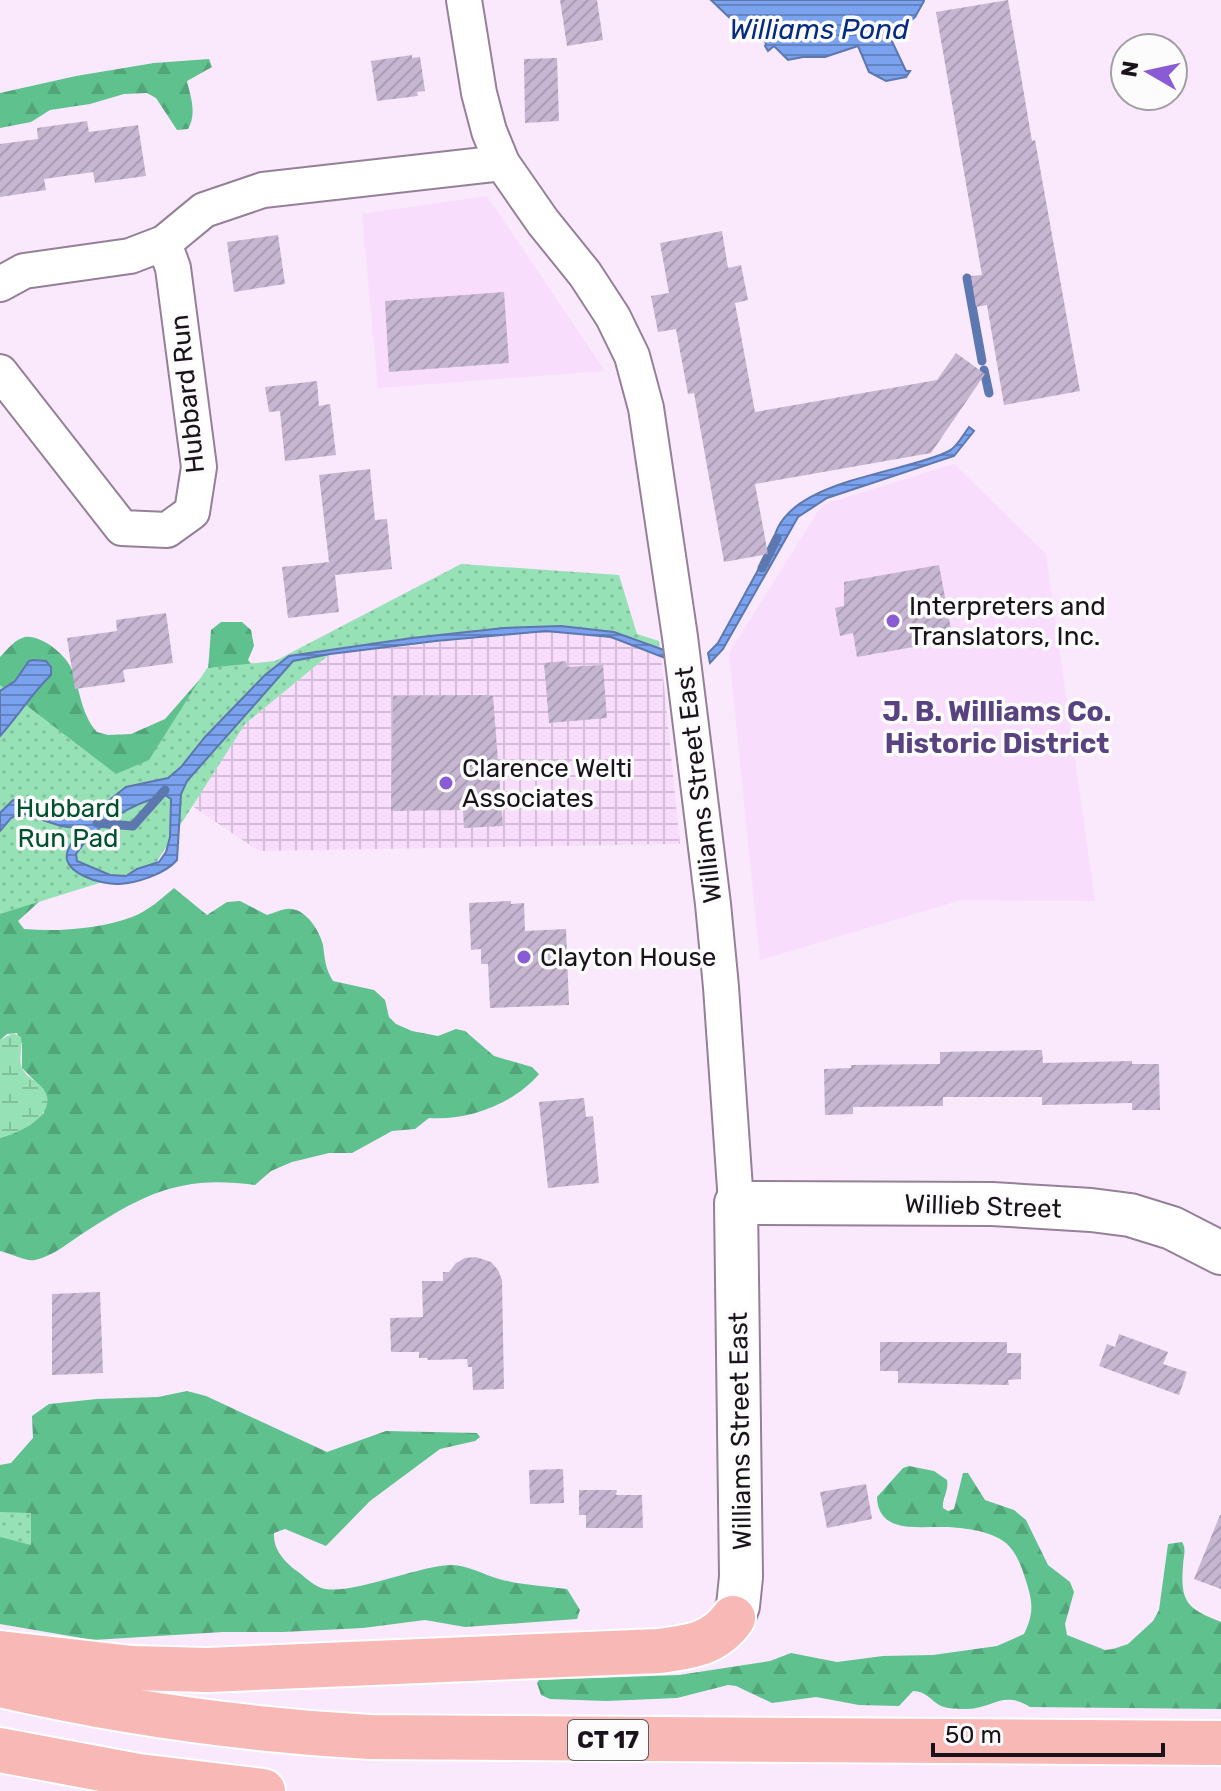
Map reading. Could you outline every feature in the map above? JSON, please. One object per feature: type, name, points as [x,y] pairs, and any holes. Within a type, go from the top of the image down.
[{"type":"highway","points":[[0,1653],[132,1668],[207,1670],[659,1651],[706,1642],[726,1628],[733,1618]]},
{"type":"highway","name":"CT 17","points":[[0,1685],[178,1720],[370,1737],[1221,1743]]},
{"type":"highway","points":[[0,1750],[139,1776],[263,1791]]},
{"type":"street","name":"Williams Street East","points":[[464,0],[479,93],[502,163],[609,309],[632,356],[646,408],[680,637],[721,987],[736,1203],[741,1577],[738,1606],[733,1618]]},
{"type":"street","points":[[0,284],[24,271],[130,256],[164,243],[204,210],[263,190],[502,163]]},
{"type":"street","name":"Hubbard Run","points":[[0,372],[122,528],[167,530],[192,512],[199,467],[174,278],[164,243]]},
{"type":"street","name":"Willieb Street","points":[[736,1203],[992,1204],[1091,1210],[1130,1215],[1172,1228],[1221,1253]]},
{"type":"shaded area","points":[[487,196],[605,371],[378,388],[362,214]]},
{"type":"shaded area","points":[[954,464],[1046,554],[1095,901],[961,900],[760,960],[729,653],[822,505]]},
{"type":"shaded area","points":[[546,631],[600,635],[634,644],[661,656],[680,844],[259,851],[192,806],[245,724],[330,654]]},
{"type":"green space","points":[[209,59],[212,67],[187,81],[193,112],[188,129],[177,130],[156,98],[147,93],[124,94],[90,104],[50,110],[31,122],[0,128],[0,93],[154,63]]},
{"type":"green space","name":"Hubbard Run Pad","points":[[461,564],[619,575],[637,634],[659,641],[660,652],[566,626],[330,654],[245,724],[154,866],[0,914],[0,685],[116,774],[149,760],[207,668],[275,661]]},
{"type":"green space","points":[[221,622],[242,622],[251,630],[254,646],[248,660],[253,666],[126,787],[13,723],[38,687],[51,675],[29,661],[15,681],[0,691],[0,657],[21,638],[38,639],[52,646],[68,663],[87,717],[97,732],[131,734],[165,719],[208,670],[211,630]]},
{"type":"green space","points":[[0,831],[53,889],[18,921],[24,929],[78,929],[119,921],[143,911],[174,888],[207,915],[227,902],[240,901],[267,915],[285,909],[297,910],[312,922],[319,934],[333,981],[374,990],[385,1000],[389,1017],[396,1024],[438,1036],[456,1029],[465,1031],[494,1056],[532,1067],[539,1074],[517,1094],[489,1108],[459,1117],[429,1118],[415,1129],[392,1131],[352,1153],[329,1153],[292,1162],[271,1171],[255,1185],[207,1182],[148,1196],[42,1258],[27,1260],[0,1251],[0,1138],[30,1125],[44,1113],[44,1090],[22,1068],[22,1044],[17,1033],[7,1034],[0,1040]]},
{"type":"green space","points":[[13,1033],[21,1037],[22,1068],[42,1087],[47,1099],[42,1115],[35,1122],[0,1138],[0,1040]]},
{"type":"green space","points":[[187,1391],[206,1396],[327,1452],[386,1431],[477,1433],[480,1437],[475,1441],[440,1449],[370,1501],[326,1546],[285,1529],[274,1533],[279,1553],[312,1583],[330,1590],[452,1565],[507,1581],[567,1589],[580,1610],[577,1619],[465,1627],[425,1620],[363,1628],[93,1640],[0,1624],[0,1465],[11,1463],[33,1438],[32,1416],[49,1404],[158,1397]]},
{"type":"green space","points":[[909,1466],[934,1471],[947,1480],[943,1508],[948,1511],[954,1509],[963,1473],[968,1473],[985,1500],[1014,1510],[1026,1520],[1048,1565],[1070,1582],[1074,1592],[1065,1624],[1067,1635],[1105,1650],[1128,1644],[1153,1621],[1159,1610],[1168,1544],[1182,1542],[1185,1551],[1182,1578],[1185,1597],[1201,1613],[1221,1622],[1221,1709],[1030,1707],[1005,1700],[976,1708],[958,1709],[941,1706],[917,1691],[913,1691],[899,1706],[859,1705],[816,1697],[772,1703],[728,1685],[677,1698],[606,1701],[550,1699],[541,1695],[539,1680],[679,1675],[770,1661],[791,1653],[837,1662],[883,1656],[933,1655],[997,1646],[1024,1634],[1031,1614],[1030,1596],[1019,1561],[1006,1543],[974,1530],[909,1527],[891,1522],[884,1516],[877,1497],[903,1468]]},
{"type":"green space","points":[[0,1512],[31,1513],[31,1545],[0,1537]]},
{"type":"water","name":"Williams Pond","points":[[711,0],[924,1],[908,23],[908,29],[889,35],[906,71],[910,71],[906,77],[886,81],[869,72],[858,46],[825,57],[788,60],[774,46],[768,51],[765,46],[767,41],[755,29],[734,22]]},
{"type":"water","points":[[969,427],[974,431],[954,456],[827,498],[798,517],[723,649],[710,663],[708,653],[718,643],[763,561],[773,554],[777,529],[792,510],[814,495],[842,484],[949,451]]},
{"type":"water","points":[[561,626],[614,632],[664,650],[665,658],[611,637],[546,631],[436,641],[293,661],[187,781],[181,794],[177,860],[165,870],[134,882],[103,882],[76,871],[67,858],[69,847],[83,829],[61,826],[21,813],[11,818],[0,831],[0,813],[13,800],[38,804],[52,813],[73,815],[97,810],[126,787],[168,778],[265,675],[289,656],[504,628]],"holes":[[[165,795],[171,799],[170,837],[159,862],[126,876],[110,875],[77,861],[76,854],[84,843],[115,817],[152,799]]]},
{"type":"water","points":[[29,661],[46,661],[51,667],[51,675],[0,736],[0,691],[15,681]]},
{"type":"building","points":[[560,0],[597,0],[603,40],[567,46]]},
{"type":"building","points":[[1008,0],[1080,391],[1004,405],[987,305],[976,307],[971,276],[982,275],[936,12]]},
{"type":"building","points":[[412,55],[412,58],[420,57],[425,91],[417,92],[418,96],[377,101],[371,61]]},
{"type":"building","points":[[557,58],[559,121],[525,123],[524,59]]},
{"type":"building","points":[[87,121],[89,132],[138,125],[146,176],[95,183],[93,172],[44,179],[46,190],[0,197],[0,144],[38,139],[37,128]]},
{"type":"building","points":[[722,231],[728,268],[741,265],[748,300],[735,303],[755,412],[937,380],[956,353],[985,374],[931,453],[755,484],[768,554],[724,562],[694,393],[688,394],[676,329],[658,332],[651,296],[669,293],[660,243]]},
{"type":"building","points":[[278,235],[285,284],[234,292],[227,242]]},
{"type":"building","points":[[504,292],[509,363],[389,372],[385,301]]},
{"type":"building","points":[[317,381],[319,406],[330,404],[336,455],[285,461],[280,411],[269,412],[265,387]]},
{"type":"building","points":[[370,469],[375,520],[387,519],[392,569],[335,575],[339,612],[288,618],[282,567],[329,562],[319,475]]},
{"type":"building","name":"Interpreters and Translators, Inc.","points":[[939,565],[953,640],[857,657],[853,633],[840,636],[835,608],[844,606],[844,582]]},
{"type":"building","points":[[166,613],[173,663],[123,670],[125,682],[75,689],[67,638],[117,631],[116,620]]},
{"type":"building","points":[[566,661],[567,667],[603,665],[607,718],[549,723],[544,663]]},
{"type":"building","name":"Clarence Welti Associates","points":[[393,696],[493,696],[503,826],[464,828],[463,810],[391,811]]},
{"type":"building","name":"Clayton House","points":[[511,901],[511,904],[524,903],[525,931],[566,929],[569,1005],[490,1008],[488,964],[481,964],[481,949],[471,950],[469,903]]},
{"type":"building","points":[[1042,1050],[1043,1063],[1132,1061],[1132,1064],[1159,1064],[1160,1110],[1132,1110],[1132,1103],[1042,1105],[1042,1097],[943,1097],[943,1106],[853,1107],[853,1114],[825,1115],[824,1069],[851,1068],[851,1065],[940,1064],[940,1052]]},
{"type":"building","points":[[584,1098],[586,1117],[593,1116],[599,1183],[548,1188],[539,1102]]},
{"type":"building","points":[[476,1257],[491,1262],[502,1280],[504,1389],[473,1390],[472,1367],[468,1367],[467,1359],[428,1360],[419,1358],[419,1352],[391,1352],[390,1318],[423,1317],[422,1281],[443,1281],[443,1272],[449,1272],[465,1258]]},
{"type":"building","points":[[100,1292],[103,1373],[52,1375],[52,1294]]},
{"type":"building","points":[[1119,1334],[1168,1352],[1163,1364],[1187,1372],[1179,1395],[1099,1366],[1107,1344],[1115,1347]]},
{"type":"building","points":[[880,1342],[1007,1342],[1007,1353],[1021,1353],[1021,1379],[1008,1380],[1009,1385],[898,1383],[898,1371],[880,1371]]},
{"type":"building","points":[[563,1469],[564,1503],[530,1504],[529,1470]]},
{"type":"building","points":[[866,1484],[872,1519],[827,1528],[820,1492]]},
{"type":"building","points":[[579,1490],[617,1490],[616,1495],[642,1495],[643,1528],[586,1528],[586,1515],[579,1515]]},
{"type":"building","points":[[1221,1515],[1221,1589],[1194,1579]]},
{"type":"waterway","points":[[967,278],[982,361]]},
{"type":"waterway","points":[[984,370],[989,393]]},
{"type":"waterway","points":[[762,568],[777,538]]},
{"type":"waterway","points":[[97,823],[133,826],[165,790]]},
{"type":"place","name":"Interpreters and Translators, Inc.","points":[[893,621]]},
{"type":"place","name":"Clarence Welti Associates","points":[[446,783]]},
{"type":"place","name":"Clayton House","points":[[524,957]]},
{"type":"district","name":"J. B. Williams Co. Historic District","points":[[997,727]]}]
